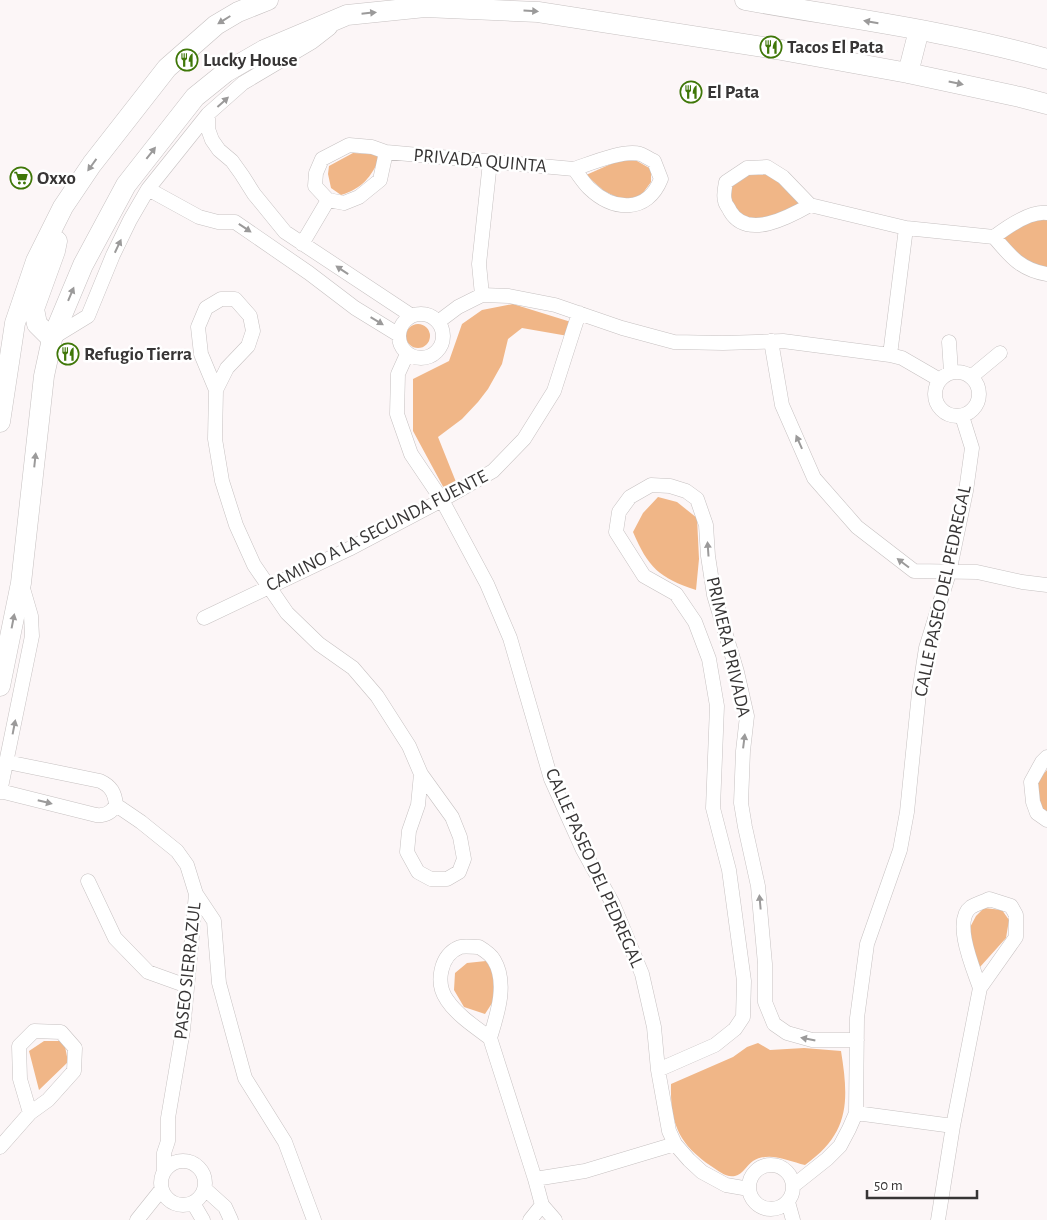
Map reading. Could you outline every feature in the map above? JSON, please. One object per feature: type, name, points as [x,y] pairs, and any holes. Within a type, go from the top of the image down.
[{"type":"main road","points":[[0,422],[14,323],[36,262],[63,207],[92,164],[167,68],[216,25],[238,12],[268,0]]},
{"type":"main road","points":[[745,0],[919,30],[1047,58]]},
{"type":"main road","points":[[0,686],[21,583],[44,376],[52,339],[83,265],[126,185],[195,97],[226,72],[264,50],[347,15],[421,4],[538,12],[776,49],[908,73],[1047,104]]},
{"type":"main road","points":[[908,73],[919,30]]},
{"type":"main road","points":[[52,339],[37,324],[34,309],[55,251],[63,207]]},
{"type":"street","points":[[52,339],[88,316],[113,255],[148,189],[208,114],[243,83],[312,42],[347,15]]},
{"type":"street","points":[[208,114],[208,129],[212,140],[219,150],[232,161],[254,194],[285,232],[412,316]]},
{"type":"street","name":"PRIVADA QUINTA","points":[[386,152],[380,180],[359,197],[344,204],[328,200],[315,186],[316,173],[322,160],[348,145],[372,147],[386,152],[574,169],[621,154],[638,153],[654,161],[661,179],[656,192],[642,202],[625,207],[610,202],[589,188],[574,169]]},
{"type":"street","points":[[482,295],[479,264],[490,162]]},
{"type":"street","points":[[810,205],[791,216],[770,223],[750,226],[734,218],[724,201],[726,182],[747,168],[767,167],[783,177],[810,205],[906,228],[994,238],[1012,259],[1032,272],[1047,274]]},
{"type":"street","points":[[148,189],[199,217],[218,222],[236,222],[355,308],[399,335]]},
{"type":"street","points":[[302,244],[328,200]]},
{"type":"street","points":[[994,238],[1008,226],[1043,212],[1047,213]]},
{"type":"street","points":[[890,355],[906,228]]},
{"type":"street","points":[[274,248],[285,232]]},
{"type":"street","points":[[355,308],[370,290]]},
{"type":"street","points":[[438,322],[458,307],[482,295],[509,296],[555,305],[622,328],[674,342],[783,341],[890,355],[946,376],[958,371],[971,376],[979,388],[978,402],[969,413],[962,416],[949,415],[938,406],[935,392],[946,376],[949,342]]},
{"type":"street","points":[[216,390],[227,368],[248,346],[253,331],[250,316],[235,299],[221,299],[206,308],[198,327],[201,354],[216,390],[215,439],[222,481],[236,525],[254,566],[287,613],[319,644],[353,668],[377,696],[408,746],[420,774],[452,817],[460,837],[464,859],[459,872],[447,879],[431,879],[418,872],[407,852],[409,830],[418,806],[420,774]]},
{"type":"street","name":"CAMINO A LA SEGUNDA FUENTE","points":[[204,618],[349,548],[442,500],[493,471],[524,439],[554,392],[579,313]]},
{"type":"street","points":[[426,314],[438,322],[443,330],[443,340],[440,348],[434,355],[425,359],[415,358],[407,354],[399,342],[401,327],[405,320],[412,316],[426,314]]},
{"type":"street","points":[[771,341],[782,405],[814,478],[857,527],[914,571],[977,572],[1022,582],[1047,585]]},
{"type":"street","points":[[971,376],[1000,353]]},
{"type":"street","name":"CALLE PASEO DEL PEDREGAL","points":[[407,354],[398,374],[397,414],[411,454],[442,500],[488,584],[510,638],[551,779],[582,848],[613,904],[642,974],[654,1027],[658,1070],[666,1120],[675,1144],[702,1172],[726,1185],[749,1189]]},
{"type":"street","name":"CALLE PASEO DEL PEDREGAL","points":[[794,1186],[840,1146],[856,1113],[857,1018],[867,944],[900,850],[907,812],[919,693],[926,648],[949,573],[966,491],[972,448],[962,416]]},
{"type":"street","name":"PRIMERA PRIVADA","points":[[658,1070],[715,1044],[735,1029],[743,1017],[744,982],[729,870],[713,808],[717,706],[709,660],[695,622],[676,594],[644,576],[616,532],[619,512],[630,497],[651,485],[670,486],[686,491],[697,499],[706,525],[708,556],[714,595],[737,672],[747,716],[743,751],[741,803],[758,886],[765,964],[765,1002],[774,1024],[787,1033],[812,1040],[857,1040]]},
{"type":"street","points":[[21,583],[31,616],[32,636],[0,791],[101,816],[110,813],[116,805]]},
{"type":"street","points":[[1047,757],[1042,762],[1031,782],[1033,802],[1037,813],[1047,820]]},
{"type":"street","name":"PASEO SIERRAZUL","points":[[7,762],[100,781],[110,787],[114,793],[116,805],[177,851],[187,865],[196,894],[183,1030],[168,1118],[168,1141],[164,1153],[164,1170]]},
{"type":"street","points":[[88,881],[115,938],[148,972],[187,986]]},
{"type":"street","points":[[196,894],[214,920],[219,983],[245,1078],[285,1142],[314,1220]]},
{"type":"street","points":[[938,1220],[953,1126],[980,988],[1016,937],[1016,915],[1011,906],[989,899],[970,908],[964,918],[963,935],[980,988]]},
{"type":"street","points":[[490,1038],[496,1020],[501,985],[494,959],[479,946],[460,947],[445,958],[439,978],[446,999],[490,1038],[542,1205],[555,1220]]},
{"type":"street","points":[[0,1147],[30,1113],[48,1100],[74,1071],[74,1048],[61,1032],[34,1031],[19,1046],[20,1079],[30,1113]]},
{"type":"street","points":[[856,1113],[953,1126]]},
{"type":"street","points":[[168,1141],[176,1148],[181,1159]]},
{"type":"street","points":[[535,1179],[585,1171],[675,1144]]},
{"type":"street","points":[[181,1159],[198,1166],[205,1177],[205,1189],[201,1197],[193,1203],[180,1206],[169,1201],[161,1190],[160,1178],[171,1162],[181,1159]]},
{"type":"street","points":[[769,1164],[783,1168],[792,1179],[794,1186],[788,1202],[770,1214],[756,1203],[749,1189],[752,1175],[762,1166],[769,1164]]},
{"type":"street","points":[[205,1189],[225,1207],[231,1220]]},
{"type":"street","points":[[137,1220],[161,1190]]},
{"type":"street","points":[[788,1202],[793,1220]]},
{"type":"street","points":[[193,1203],[203,1220]]},
{"type":"street","points":[[530,1220],[542,1205]]},
{"type":"shaded area","points":[[353,153],[373,154],[380,158],[365,181],[355,189],[341,195],[331,188],[328,174],[329,166]]},
{"type":"shaded area","points":[[620,160],[637,161],[651,169],[651,182],[640,197],[627,202],[604,191],[586,175]]},
{"type":"shaded area","points":[[764,169],[807,205],[771,221],[735,215],[728,199],[730,183],[745,171]]},
{"type":"shaded area","points":[[1047,217],[1047,269],[1034,270],[998,237],[1010,228]]},
{"type":"shaded area","points":[[513,304],[571,322],[568,336],[522,328],[508,339],[502,364],[488,389],[462,419],[438,437],[458,487],[446,492],[413,431],[413,379],[449,361],[462,324],[482,310]]},
{"type":"shaded area","points":[[418,324],[423,325],[429,331],[429,341],[423,347],[418,348],[413,347],[407,341],[406,336],[407,331],[413,325]]},
{"type":"shaded area","points":[[658,497],[677,502],[697,518],[699,559],[696,590],[673,581],[656,570],[644,554],[633,532],[643,513]]},
{"type":"shaded area","points":[[1047,770],[1047,816],[1042,812],[1036,782]]},
{"type":"shaded area","points":[[984,908],[1002,910],[1009,920],[1006,938],[980,967],[967,933],[976,916]]},
{"type":"shaded area","points":[[486,961],[497,978],[496,997],[485,1014],[464,1007],[454,990],[455,973],[467,963]]},
{"type":"shaded area","points":[[44,1041],[64,1041],[68,1062],[39,1090],[29,1051]]},
{"type":"shaded area","points":[[758,1043],[770,1050],[804,1048],[841,1051],[845,1085],[843,1115],[831,1141],[805,1165],[779,1158],[759,1158],[738,1175],[729,1176],[700,1158],[684,1141],[672,1111],[671,1084],[733,1057],[747,1047]]},
{"type":"place","name":"Tacos El Pata","points":[[771,47]]},
{"type":"place","name":"Lucky House","points":[[187,60]]},
{"type":"place","name":"El Pata","points":[[691,92]]},
{"type":"place","name":"Oxxo","points":[[21,178]]},
{"type":"place","name":"Refugio Tierra","points":[[68,354]]}]
